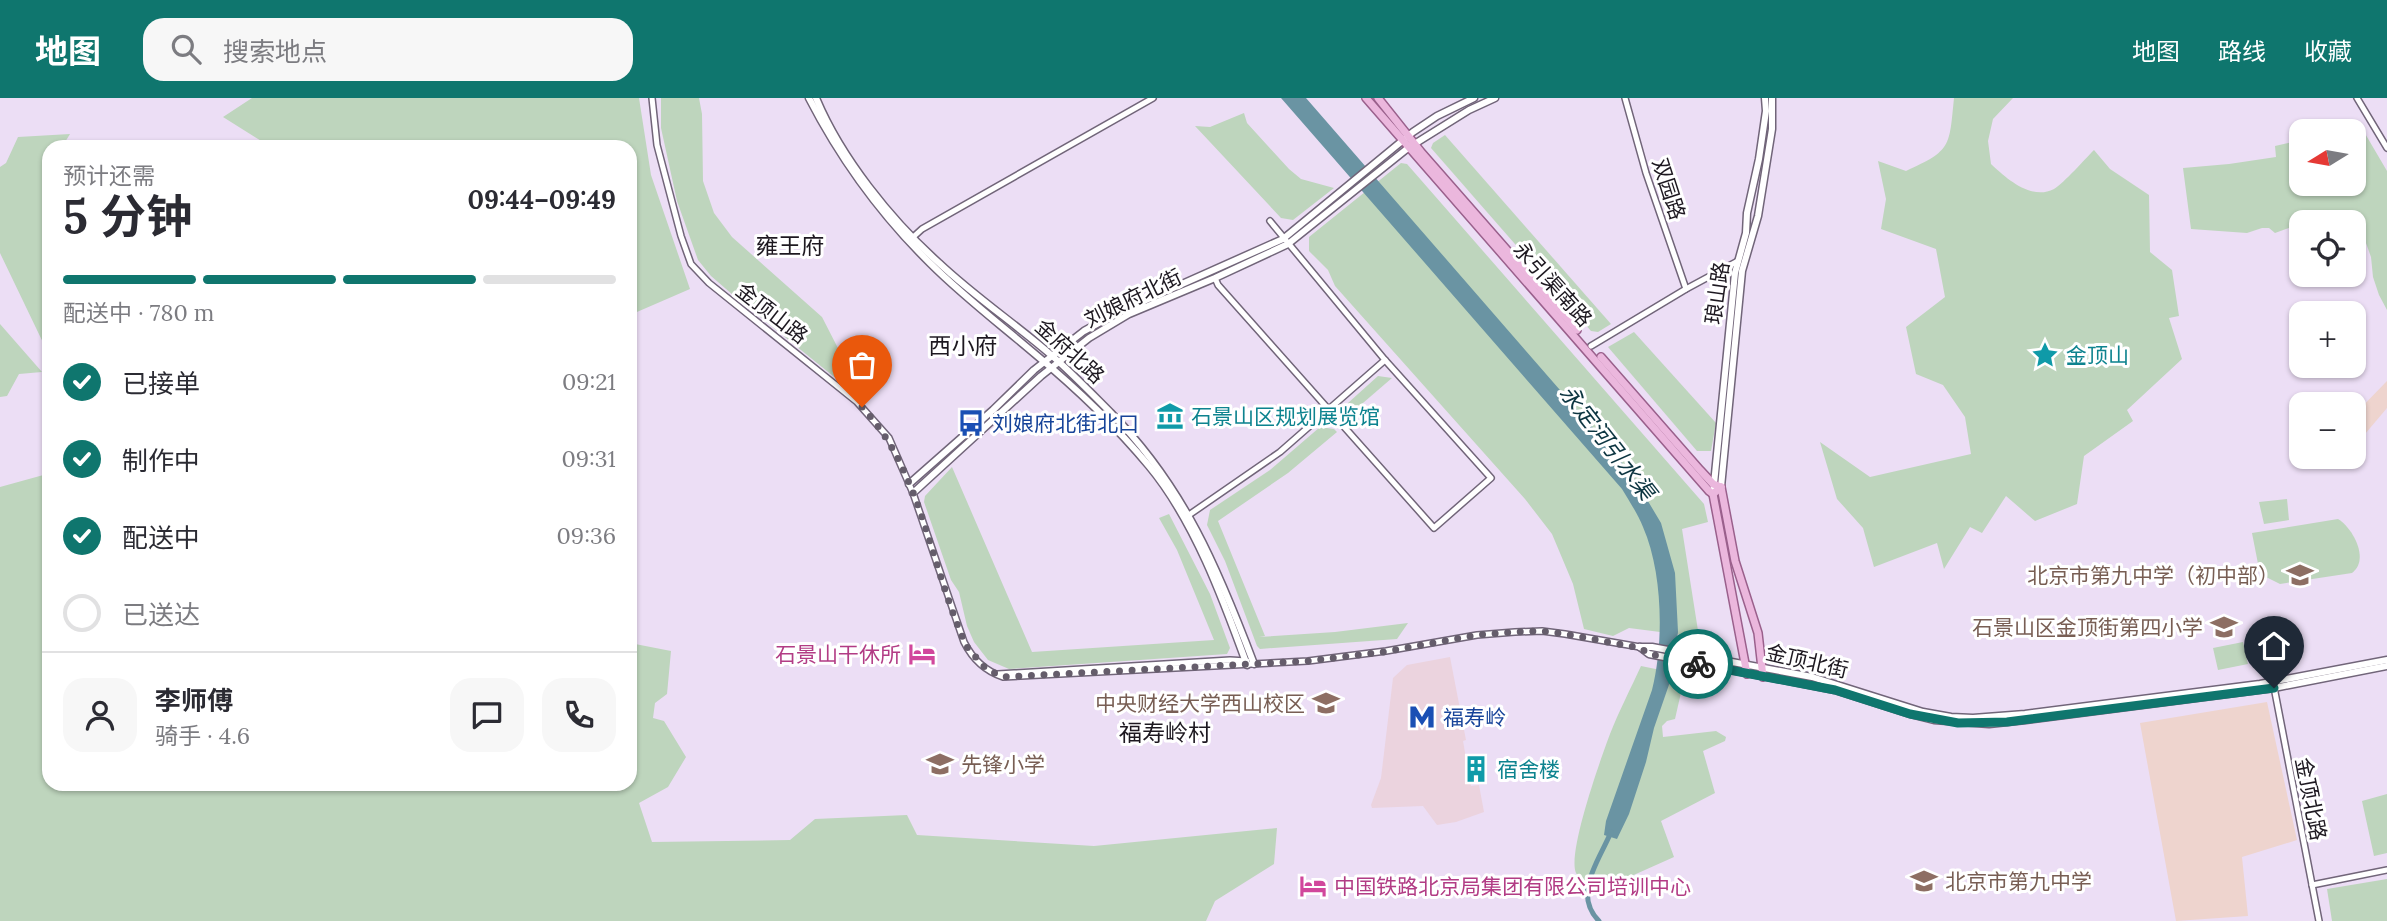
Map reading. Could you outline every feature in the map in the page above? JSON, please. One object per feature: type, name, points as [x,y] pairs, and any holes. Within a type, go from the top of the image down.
[{"type":"main road","name":"金府北路","points":[[810,98],[827,133],[874,201],[933,266],[1105,417],[1151,468],[1186,516]]},
{"type":"main road","name":"金府北路","points":[[816,98],[838,140],[910,239],[1051,355],[1138,442],[1173,488],[1249,663]]},
{"type":"main road","name":"永引渠南路","points":[[1366,98],[1717,486]]},
{"type":"main road","name":"永引渠南路","points":[[1378,98],[1408,142],[1713,494],[1747,670]]},
{"type":"main road","points":[[1408,142],[1437,116],[1474,98]]},
{"type":"main road","points":[[1408,142],[1495,98]]},
{"type":"main road","name":"琅山路","points":[[1717,486],[1738,261],[1746,233],[1747,213],[1759,159],[1765,98]]},
{"type":"main road","name":"琅山路","points":[[1717,486],[1742,271],[1758,216],[1772,129],[1772,98]]},
{"type":"main road","name":"刘娘府北街","points":[[913,493],[1058,362],[1117,321],[1215,278],[1286,242],[1408,142]]},
{"type":"main road","name":"刘娘府北街","points":[[909,484],[974,428],[1051,355],[1106,319],[1286,242]]},
{"type":"main road","points":[[1713,494],[1717,486]]},
{"type":"main road","points":[[1717,486],[1735,561],[1754,616],[1763,673]]},
{"type":"main road","name":"金顶北街","points":[[1640,648],[1654,647],[1685,653],[1747,670]]},
{"type":"main road","name":"金顶北街","points":[[1640,648],[1654,655],[1683,662],[1747,670],[1842,691],[1910,714],[1958,723],[1989,724],[2014,721],[2274,685]]},
{"type":"main road","points":[[2274,685],[2387,660]]},
{"type":"main road","points":[[2274,685],[2387,666]]},
{"type":"street","name":"金顶山路","points":[[652,98],[657,145],[666,184],[691,264],[716,289],[862,407],[889,439],[913,493],[964,642],[974,657],[995,674],[1230,660],[1249,663],[1329,659],[1477,635],[1515,632],[1542,631],[1640,648]]},
{"type":"street","points":[[910,239],[922,229],[1153,98]]},
{"type":"street","name":"双园路","points":[[1625,98],[1646,173],[1686,289]]},
{"type":"street","points":[[2357,98],[2387,148]]},
{"type":"street","points":[[1215,278],[1218,285],[1434,528],[1491,478],[1385,360],[1270,222]]},
{"type":"street","points":[[1591,346],[1738,261]]},
{"type":"street","points":[[1186,516],[1261,467],[1385,360]]},
{"type":"street","name":"金顶北路","points":[[2274,685],[2319,921]]},
{"type":"street","points":[[2312,885],[2387,870]]},
{"type":"shaded area","points":[[2387,381],[2387,408],[2366,433],[2366,403]]},
{"type":"shaded area","points":[[1450,657],[1466,740],[1463,741],[1471,786],[1479,785],[1484,812],[1456,822],[1437,825],[1423,806],[1372,808],[1381,778],[1393,678],[1407,665]]},
{"type":"shaded area","points":[[2267,702],[2297,840],[2242,857],[2248,916],[2176,921],[2140,723]]},
{"type":"green space","points":[[252,98],[639,98],[651,175],[690,289],[637,312],[637,140],[260,140],[223,117]]},
{"type":"green space","points":[[661,98],[699,98],[702,114],[703,181],[714,213],[732,237],[822,317],[844,360],[859,377],[859,397],[733,295],[711,276],[698,260],[677,201],[661,128]]},
{"type":"green space","points":[[1954,98],[2013,98],[1993,119],[1988,141],[1991,164],[2004,176],[2028,190],[2045,192],[2054,189],[2094,150],[2110,169],[2149,195],[2150,252],[2172,270],[2179,316],[2169,318],[2182,359],[2127,410],[2133,421],[2084,456],[2077,504],[2035,521],[2006,496],[1982,533],[1970,527],[1944,569],[1937,543],[1874,567],[1863,528],[1837,499],[1820,442],[1870,477],[1971,454],[1965,417],[1943,385],[1916,374],[1906,327],[1945,297],[1936,249],[1881,229],[1886,199],[1878,161],[1906,171],[1940,152],[1949,137]]},
{"type":"green space","points":[[1244,113],[1247,123],[1301,179],[1334,188],[1293,220],[1281,218],[1195,126],[1210,127]]},
{"type":"green space","points":[[70,134],[66,140],[42,140],[42,340],[0,253],[0,167],[6,163],[18,137]]},
{"type":"green space","points":[[1445,135],[1611,324],[1598,332],[1591,331],[1431,148],[1433,143]]},
{"type":"green space","points":[[2366,135],[2387,171],[2387,310],[2373,277],[2366,243],[2366,210],[2289,210],[2289,228],[2275,233],[2269,228],[2247,233],[2191,229],[2183,168],[2276,157],[2275,146],[2289,143],[2289,196],[2366,196]]},
{"type":"green space","points":[[1401,163],[1407,164],[1704,504],[1708,522],[1682,529],[1699,637],[1629,628],[1613,636],[1584,629],[1573,584],[1552,534],[1525,499],[1335,286],[1328,270],[1309,251],[1309,237]]},
{"type":"green space","points":[[0,324],[42,372],[19,374],[7,396],[0,397]]},
{"type":"green space","points":[[1634,332],[1716,423],[1711,451],[1697,451],[1608,347]]},
{"type":"green space","points":[[1378,376],[1392,378],[1349,415],[1348,403]]},
{"type":"green space","points":[[1320,427],[1337,432],[1288,473],[1218,521],[1265,636],[1259,637],[1335,632],[1408,623],[1397,639],[1260,649],[1225,561],[1207,525],[1210,510],[1270,470]]},
{"type":"green space","points":[[952,467],[1032,652],[1214,640],[1177,550],[1159,518],[1169,514],[1210,594],[1230,648],[1227,654],[1009,669],[988,660],[974,642],[967,626],[959,592],[951,580],[924,502],[925,496]]},
{"type":"green space","points":[[42,475],[42,791],[637,791],[637,644],[671,651],[667,694],[655,703],[653,718],[664,721],[686,757],[668,787],[639,803],[652,842],[790,840],[815,819],[907,815],[917,835],[1094,846],[1277,828],[1274,864],[1215,901],[1206,921],[0,921],[0,487]]},
{"type":"green space","points":[[2287,499],[2289,520],[2264,524],[2259,502]]},
{"type":"green space","points":[[2338,519],[2349,529],[2357,545],[2360,560],[2352,573],[2280,584],[2260,574],[2252,533]]},
{"type":"green space","points":[[2243,642],[2248,664],[2218,670],[2213,648]]},
{"type":"green space","points":[[1641,666],[1685,675],[1675,719],[1662,726],[1663,737],[1716,731],[1726,737],[1725,741],[1703,751],[1715,793],[1661,821],[1674,857],[1627,878],[1620,886],[1589,884],[1576,873],[1576,846],[1580,827],[1606,746]]},
{"type":"green space","points":[[2387,794],[2387,853],[2374,856],[2362,801]]},
{"type":"green space","points":[[2387,879],[2387,921],[2332,921],[2327,889]]},
{"type":"water","points":[[1281,98],[1306,98],[1600,436],[1633,476],[1661,523],[1675,573],[1678,632],[1672,676],[1629,814],[1617,839],[1604,835],[1606,821],[1652,690],[1660,630],[1655,565],[1641,522],[1622,489]]},
{"type":"waterway","name":"永定河引水渠","points":[[1599,921],[1591,911],[1588,889],[1590,877],[1611,832]]},
{"type":"way so far","points":[[862,407],[889,439],[905,474],[967,647],[986,669],[1003,677],[1308,661],[1383,652],[1491,633],[1542,631],[1640,648],[1649,654],[1698,664]]},
{"type":"place","name":"金顶山","points":[[2045,355]]},
{"type":"place","name":"石景山区规划展览馆","points":[[1170,416]]},
{"type":"place","name":"刘娘府北街北口","points":[[971,423]]},
{"type":"place","name":"北京市第九中学（初中部）","points":[[2300,575]]},
{"type":"place","name":"石景山区金顶街第四小学","points":[[2224,627]]},
{"type":"place","name":"石景山干休所","points":[[922,654]]},
{"type":"place","name":"中央财经大学西山校区","points":[[1326,703]]},
{"type":"place","name":"福寿岭","points":[[1422,717]]},
{"type":"place","name":"先锋小学","points":[[940,764]]},
{"type":"place","name":"宿舍楼","points":[[1476,769]]},
{"type":"place","name":"北京市第九中学","points":[[1924,881]]},
{"type":"place","name":"中国铁路北京局集团有限公司培训中心","points":[[1313,886]]},
{"type":"district","name":"雍王府","points":[[790,245]]},
{"type":"district","name":"西小府","points":[[963,345]]},
{"type":"district","name":"福寿岭村","points":[[1165,732]]},
{"type":"route","points":[[1698,664],[1842,691],[1910,714],[1958,723],[1989,724],[2274,688]]}]
